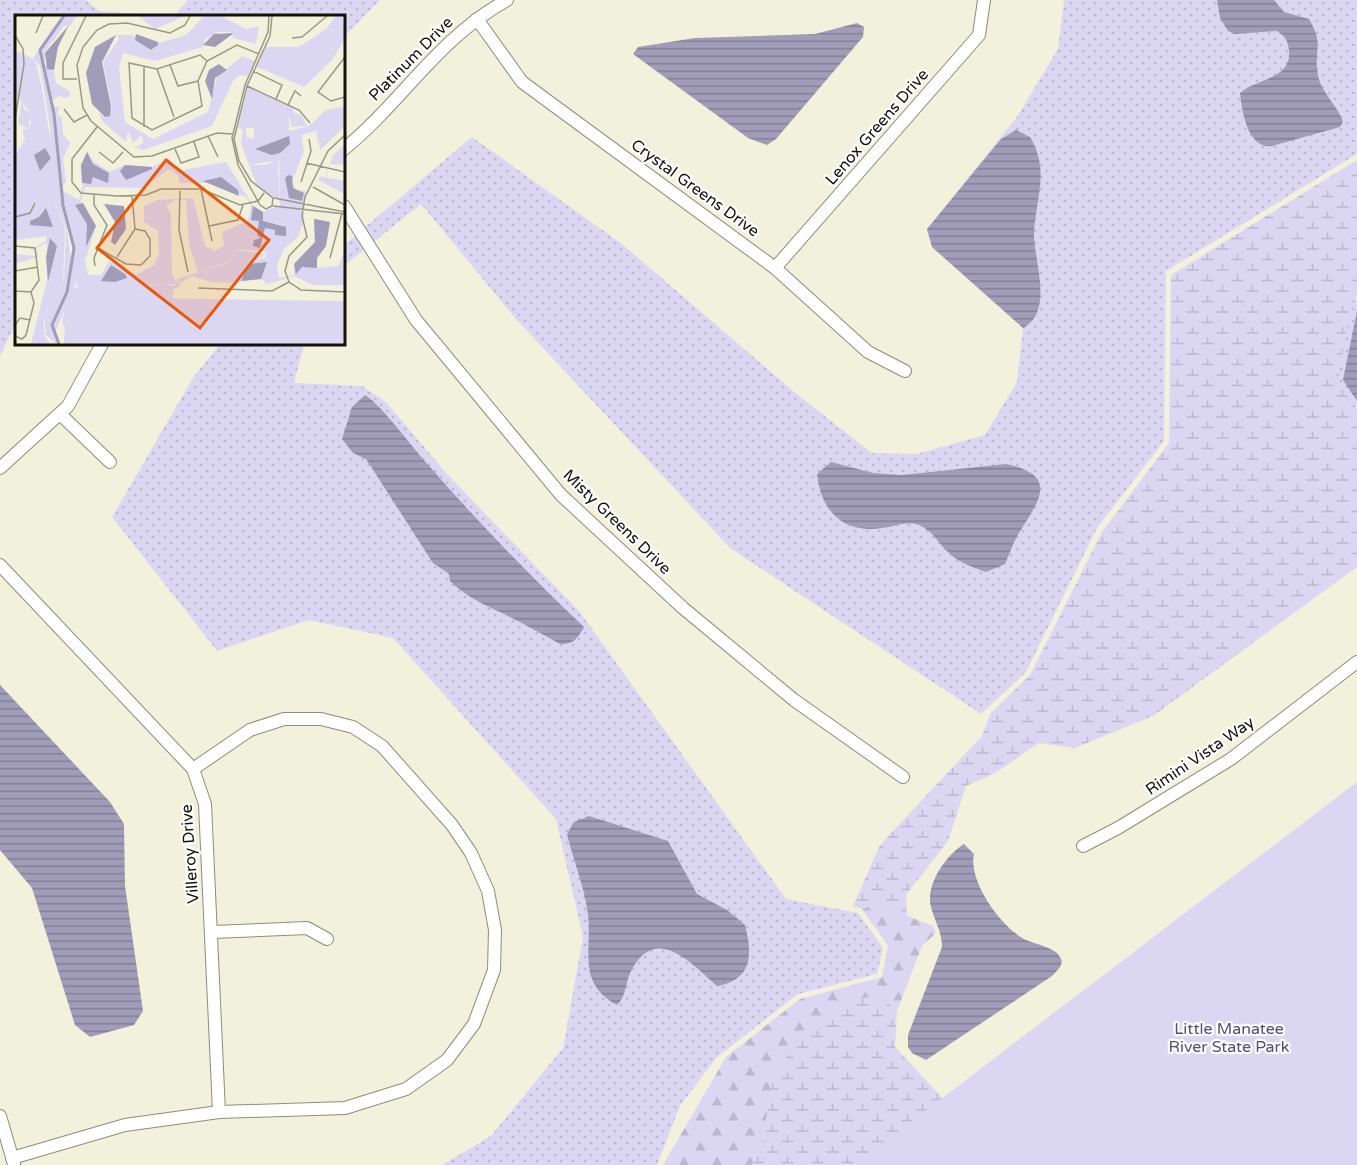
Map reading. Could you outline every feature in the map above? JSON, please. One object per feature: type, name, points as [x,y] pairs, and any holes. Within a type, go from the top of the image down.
[{"type":"street","name":"Platinum Drive","points":[[345,148],[435,54],[477,19],[507,0]]},
{"type":"street","name":"Lenox Greens Drive","points":[[775,268],[979,35],[984,0]]},
{"type":"street","name":"Crystal Greens Drive","points":[[477,19],[522,82],[775,268],[868,352],[905,371]]},
{"type":"street","name":"Misty Greens Drive","points":[[345,208],[416,320],[561,495],[683,608],[784,692],[903,777]]},
{"type":"street","points":[[0,468],[61,415],[80,388],[102,345]]},
{"type":"street","points":[[61,415],[110,462]]},
{"type":"street","name":"Villeroy Drive","points":[[0,565],[193,769],[206,804],[219,1112]]},
{"type":"street","name":"Rimini Vista Way","points":[[1083,846],[1194,784],[1231,759],[1357,662]]},
{"type":"street","points":[[0,1116],[13,1162],[125,1125],[219,1112],[345,1108],[406,1089],[447,1060],[474,1024],[494,970],[495,930],[488,891],[471,853],[452,825],[382,746],[353,727],[321,719],[284,719],[250,730],[193,769]]},
{"type":"street","points":[[212,932],[308,928],[327,939]]},
{"type":"green space","points":[[0,0],[86,0],[99,11],[155,15],[15,15],[15,325],[0,356]]},
{"type":"green space","points":[[188,0],[380,0],[345,36],[345,15],[175,15]]},
{"type":"green space","points":[[1064,0],[1357,0],[1357,154],[1166,271],[1164,441],[1097,528],[1026,672],[981,714],[730,548],[515,318],[421,204],[345,265],[345,244],[472,137],[622,244],[799,396],[872,453],[916,454],[985,435],[1017,382],[1023,328],[932,247],[927,229],[1017,117],[1058,49]]},
{"type":"green space","points":[[1357,160],[1357,294],[1347,325],[1338,380],[1357,410],[1357,567],[1153,716],[1075,748],[1039,743],[994,774],[966,786],[948,841],[906,895],[907,916],[878,904],[862,909],[853,906],[880,845],[982,736],[990,714],[1030,675],[1102,532],[1169,443],[1171,275]]},
{"type":"green space","points":[[1357,299],[1357,459],[1334,385],[1342,312]]},
{"type":"green space","points":[[219,345],[304,345],[294,383],[362,386],[386,402],[447,474],[579,611],[786,899],[858,913],[883,948],[877,974],[798,994],[716,1058],[680,1106],[657,1165],[442,1165],[491,1136],[563,1048],[583,937],[556,819],[393,638],[309,620],[217,651],[112,517],[193,378]]},
{"type":"green space","name":"Little Manatee River State Park","points":[[1357,782],[1357,1165],[854,1165]]},
{"type":"green space","points":[[878,904],[933,926],[936,933],[922,946],[897,1011],[881,997],[772,1084],[763,1138],[752,1165],[663,1165],[726,1057],[800,999],[882,977],[888,946],[862,909]]},
{"type":"green space","points":[[866,997],[881,997],[897,1011],[895,1047],[1005,1165],[752,1165],[763,1138],[772,1084],[796,1040],[828,1012]]},
{"type":"shaded area","points":[[1217,0],[1274,0],[1284,12],[1309,19],[1318,42],[1318,75],[1326,93],[1341,116],[1343,122],[1340,127],[1272,146],[1257,142],[1248,128],[1242,110],[1240,93],[1279,73],[1285,67],[1288,60],[1288,44],[1277,31],[1235,34],[1228,31],[1220,18]]},
{"type":"shaded area","points":[[857,23],[864,27],[863,37],[776,139],[767,145],[748,138],[633,54],[638,47],[695,38],[815,34]]},
{"type":"shaded area","points":[[1016,130],[1030,137],[1036,149],[1041,173],[1034,232],[1040,297],[1038,310],[1033,320],[1023,328],[932,247],[927,229],[1001,139]]},
{"type":"shaded area","points":[[1357,311],[1357,401],[1343,380]]},
{"type":"shaded area","points":[[365,395],[389,418],[486,529],[584,627],[575,640],[560,644],[481,603],[465,594],[450,581],[449,574],[433,563],[366,459],[353,453],[342,439],[352,407]]},
{"type":"shaded area","points":[[831,462],[873,473],[902,475],[1006,464],[1024,469],[1035,476],[1040,484],[1040,493],[1005,564],[986,572],[957,559],[928,530],[919,525],[905,523],[868,529],[845,523],[836,517],[823,499],[817,474]]},
{"type":"shaded area","points":[[0,685],[110,802],[124,824],[125,886],[143,1011],[134,1025],[90,1037],[75,1025],[32,888],[0,850]]},
{"type":"shaded area","points":[[589,816],[668,841],[697,894],[727,910],[745,925],[749,956],[743,972],[737,978],[717,986],[686,959],[674,952],[663,949],[652,950],[641,957],[631,971],[623,997],[617,1005],[604,996],[596,987],[591,976],[588,953],[588,915],[582,884],[567,834],[574,822]]},
{"type":"shaded area","points":[[964,844],[974,854],[973,865],[976,877],[996,914],[1024,939],[1054,951],[1062,962],[1052,976],[926,1060],[912,1053],[908,1047],[908,1035],[942,947],[940,932],[931,907],[931,889],[938,871],[950,855]]}]
